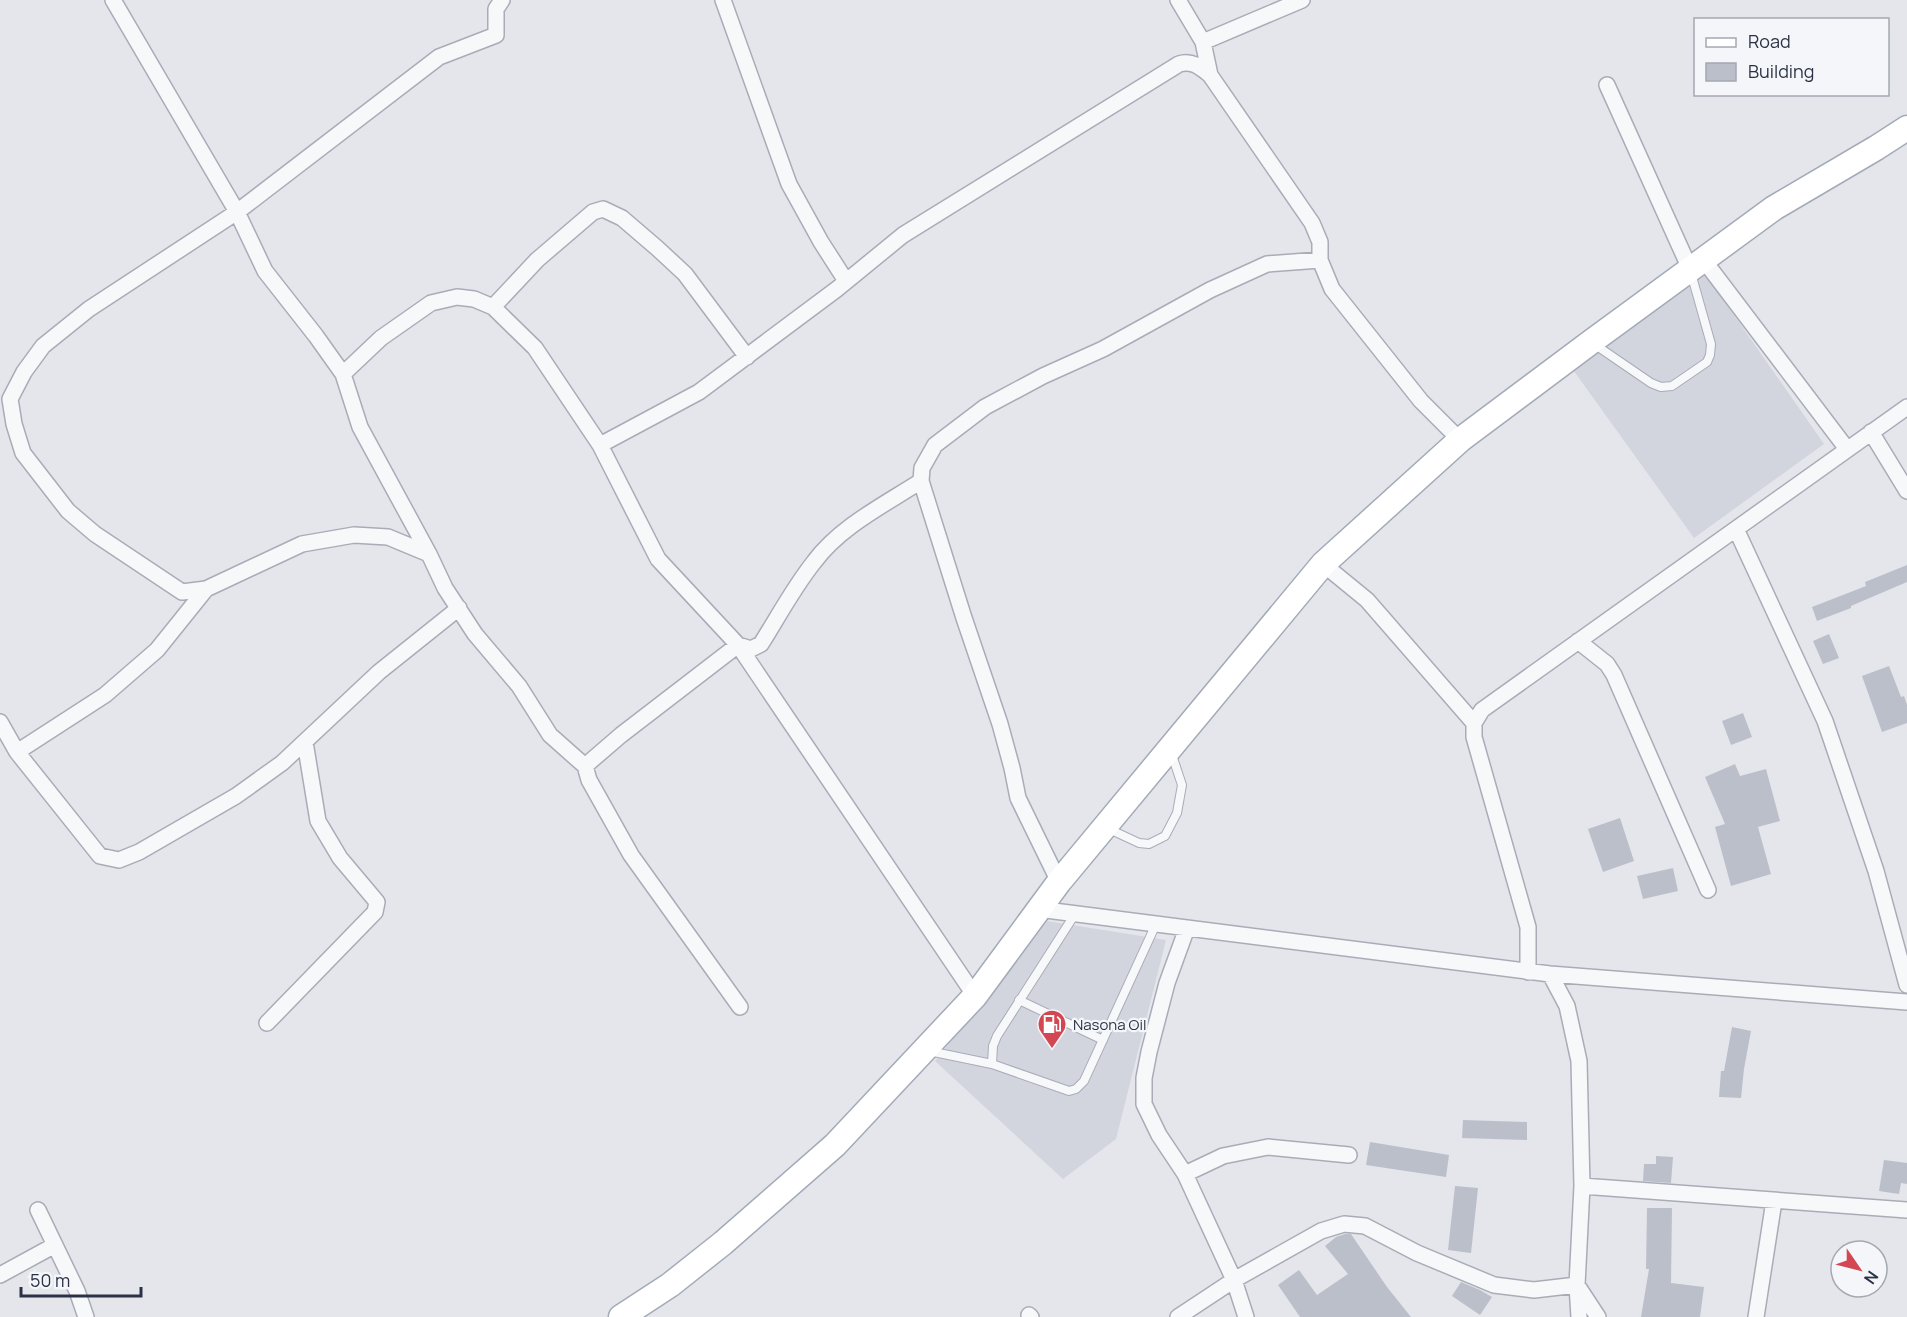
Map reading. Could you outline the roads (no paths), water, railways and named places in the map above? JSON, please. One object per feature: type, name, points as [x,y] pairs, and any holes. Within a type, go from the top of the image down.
[{"type":"main road","points":[[621,1317],[670,1285],[723,1243],[835,1145],[975,996],[1059,882],[1323,564],[1460,440],[1591,342],[1774,208],[1907,128]]},
{"type":"street","points":[[113,0],[237,212],[265,271],[343,374],[360,427],[445,588],[475,634],[519,686],[550,735],[585,766],[589,780],[632,855],[740,1007]]},
{"type":"street","points":[[429,554],[388,537],[354,535],[302,544],[206,589],[182,592],[95,534],[68,511],[23,453],[5,399],[43,346],[89,309],[237,212],[439,57],[496,35],[496,9],[502,0]]},
{"type":"street","points":[[723,0],[789,184],[820,242],[846,281]]},
{"type":"street","points":[[1178,0],[1203,42],[1210,75]]},
{"type":"street","points":[[1203,42],[1302,0]]},
{"type":"street","points":[[600,445],[699,392],[903,235],[1179,64],[1187,62],[1195,64],[1210,75],[1312,223],[1320,242],[1320,260],[1332,289],[1421,401],[1460,440]]},
{"type":"street","points":[[1607,86],[1697,264],[1847,449]]},
{"type":"street","points":[[493,307],[537,260],[593,212],[603,209],[622,218],[685,274],[747,357]]},
{"type":"street","points":[[1059,882],[1018,798],[1000,724],[921,481],[922,468],[935,445],[985,407],[1043,376],[1103,349],[1210,290],[1267,264],[1320,260]]},
{"type":"street","points":[[343,374],[381,338],[431,303],[457,297],[474,299],[493,307],[535,348],[600,445],[658,559],[738,645],[975,996]]},
{"type":"street","points":[[1528,972],[1528,927],[1474,737],[1474,723],[1482,710],[1907,407]]},
{"type":"street","points":[[1871,432],[1907,491]]},
{"type":"street","points":[[738,645],[751,649],[760,644],[814,561],[832,542],[855,523],[921,481]]},
{"type":"street","points":[[1736,529],[1825,721],[1866,842],[1907,985]]},
{"type":"street","points":[[1323,564],[1367,600],[1474,723]]},
{"type":"street","points":[[18,752],[105,694],[157,650],[206,589]]},
{"type":"street","points":[[0,722],[18,752],[100,856],[119,860],[139,852],[236,796],[282,763],[379,672],[459,608]]},
{"type":"street","points":[[1578,641],[1607,664],[1614,675],[1708,890]]},
{"type":"street","points":[[585,766],[630,728],[738,645]]},
{"type":"street","points":[[267,1023],[375,912],[377,902],[339,858],[318,821],[305,742]]},
{"type":"street","points":[[1038,909],[1528,972],[1907,1002]]},
{"type":"street","points":[[1187,928],[1167,983],[1144,1078],[1144,1104],[1159,1135],[1185,1173],[1234,1280],[1246,1317]]},
{"type":"street","points":[[1550,974],[1567,1006],[1579,1061],[1582,1186],[1577,1285],[1579,1317]]},
{"type":"street","points":[[1185,1173],[1223,1156],[1268,1147],[1349,1155]]},
{"type":"street","points":[[1582,1186],[1907,1210]]},
{"type":"street","points":[[1756,1317],[1774,1201]]},
{"type":"street","points":[[38,1210],[77,1291],[86,1317]]},
{"type":"street","points":[[1178,1317],[1234,1280],[1321,1231],[1344,1224],[1365,1226],[1418,1253],[1494,1285],[1534,1290],[1577,1285]]},
{"type":"street","points":[[0,1275],[55,1245]]},
{"type":"street","points":[[1577,1285],[1598,1317]]},
{"type":"lane","points":[[1591,342],[1651,383],[1661,387],[1672,386],[1707,362],[1711,344],[1697,264]]},
{"type":"lane","points":[[1104,827],[1139,843],[1149,844],[1165,836],[1177,813],[1182,785],[1169,748]]},
{"type":"lane","points":[[992,1065],[996,1036],[1075,914]]},
{"type":"lane","points":[[924,1050],[992,1065],[1069,1091],[1076,1089],[1084,1081],[1156,924]]},
{"type":"lane","points":[[1019,1000],[1103,1040]]},
{"type":"place","name":"Nasona Oil","points":[[1052,1050]]}]
